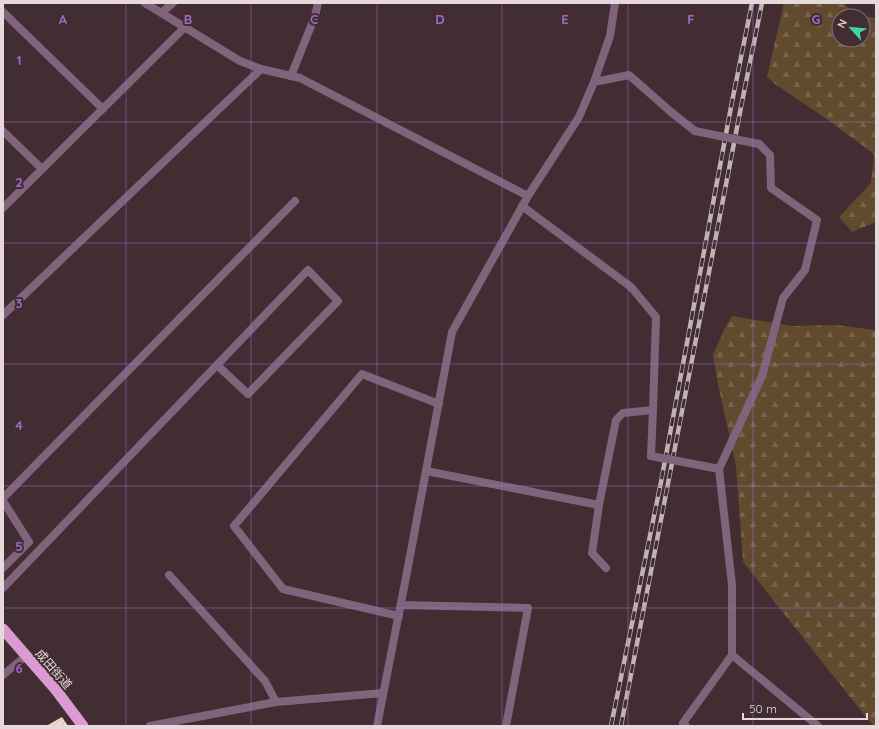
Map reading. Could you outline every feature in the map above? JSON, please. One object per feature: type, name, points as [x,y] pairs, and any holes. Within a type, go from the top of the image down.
[{"type":"highway","name":"成田街道","points":[[3,629],[56,690],[83,726]]},
{"type":"street","points":[[145,3],[240,61],[261,69],[300,78],[528,196]]},
{"type":"street","points":[[161,13],[173,3]]},
{"type":"street","points":[[291,76],[318,3]]},
{"type":"street","points":[[377,726],[452,332],[522,206],[579,117],[594,82],[610,36],[615,3]]},
{"type":"street","points":[[3,12],[103,109]]},
{"type":"street","points":[[3,208],[185,27]]},
{"type":"street","points":[[3,315],[261,69]]},
{"type":"street","points":[[594,82],[629,76],[695,131],[759,144],[770,155],[771,188],[817,220],[805,270],[783,298],[762,376],[719,469],[732,585],[732,655],[683,723],[686,726]]},
{"type":"street","points":[[3,131],[42,169]]},
{"type":"street","points":[[3,498],[295,200]]},
{"type":"street","points":[[522,206],[631,286],[656,316],[651,456],[719,469]]},
{"type":"street","points":[[3,588],[308,270],[338,302],[248,394],[217,365]]},
{"type":"street","points":[[398,616],[283,589],[234,526],[362,374],[439,404]]},
{"type":"street","points":[[606,568],[592,553],[599,505],[616,420],[623,413],[653,410]]},
{"type":"street","points":[[426,471],[599,505]]},
{"type":"street","points":[[3,501],[29,542],[3,568]]},
{"type":"street","points":[[169,575],[265,681],[276,702]]},
{"type":"street","points":[[400,605],[528,608],[506,726]]},
{"type":"street","points":[[732,655],[818,726]]},
{"type":"street","points":[[3,675],[26,656]]},
{"type":"street","points":[[150,726],[276,702],[383,693]]},
{"type":"green space","points":[[784,3],[843,3],[848,8],[831,8],[831,48],[871,48],[871,17],[876,18],[876,222],[852,232],[839,217],[871,183],[874,154],[767,77]]},
{"type":"green space","points":[[732,316],[793,326],[835,325],[876,330],[876,726],[873,726],[743,562],[736,466],[713,355]]},
{"type":"building","points":[[62,717],[68,726],[46,726]]},
{"type":"railway","points":[[611,726],[661,482],[731,107],[752,3]]},
{"type":"railway","points":[[621,726],[762,3]]}]
